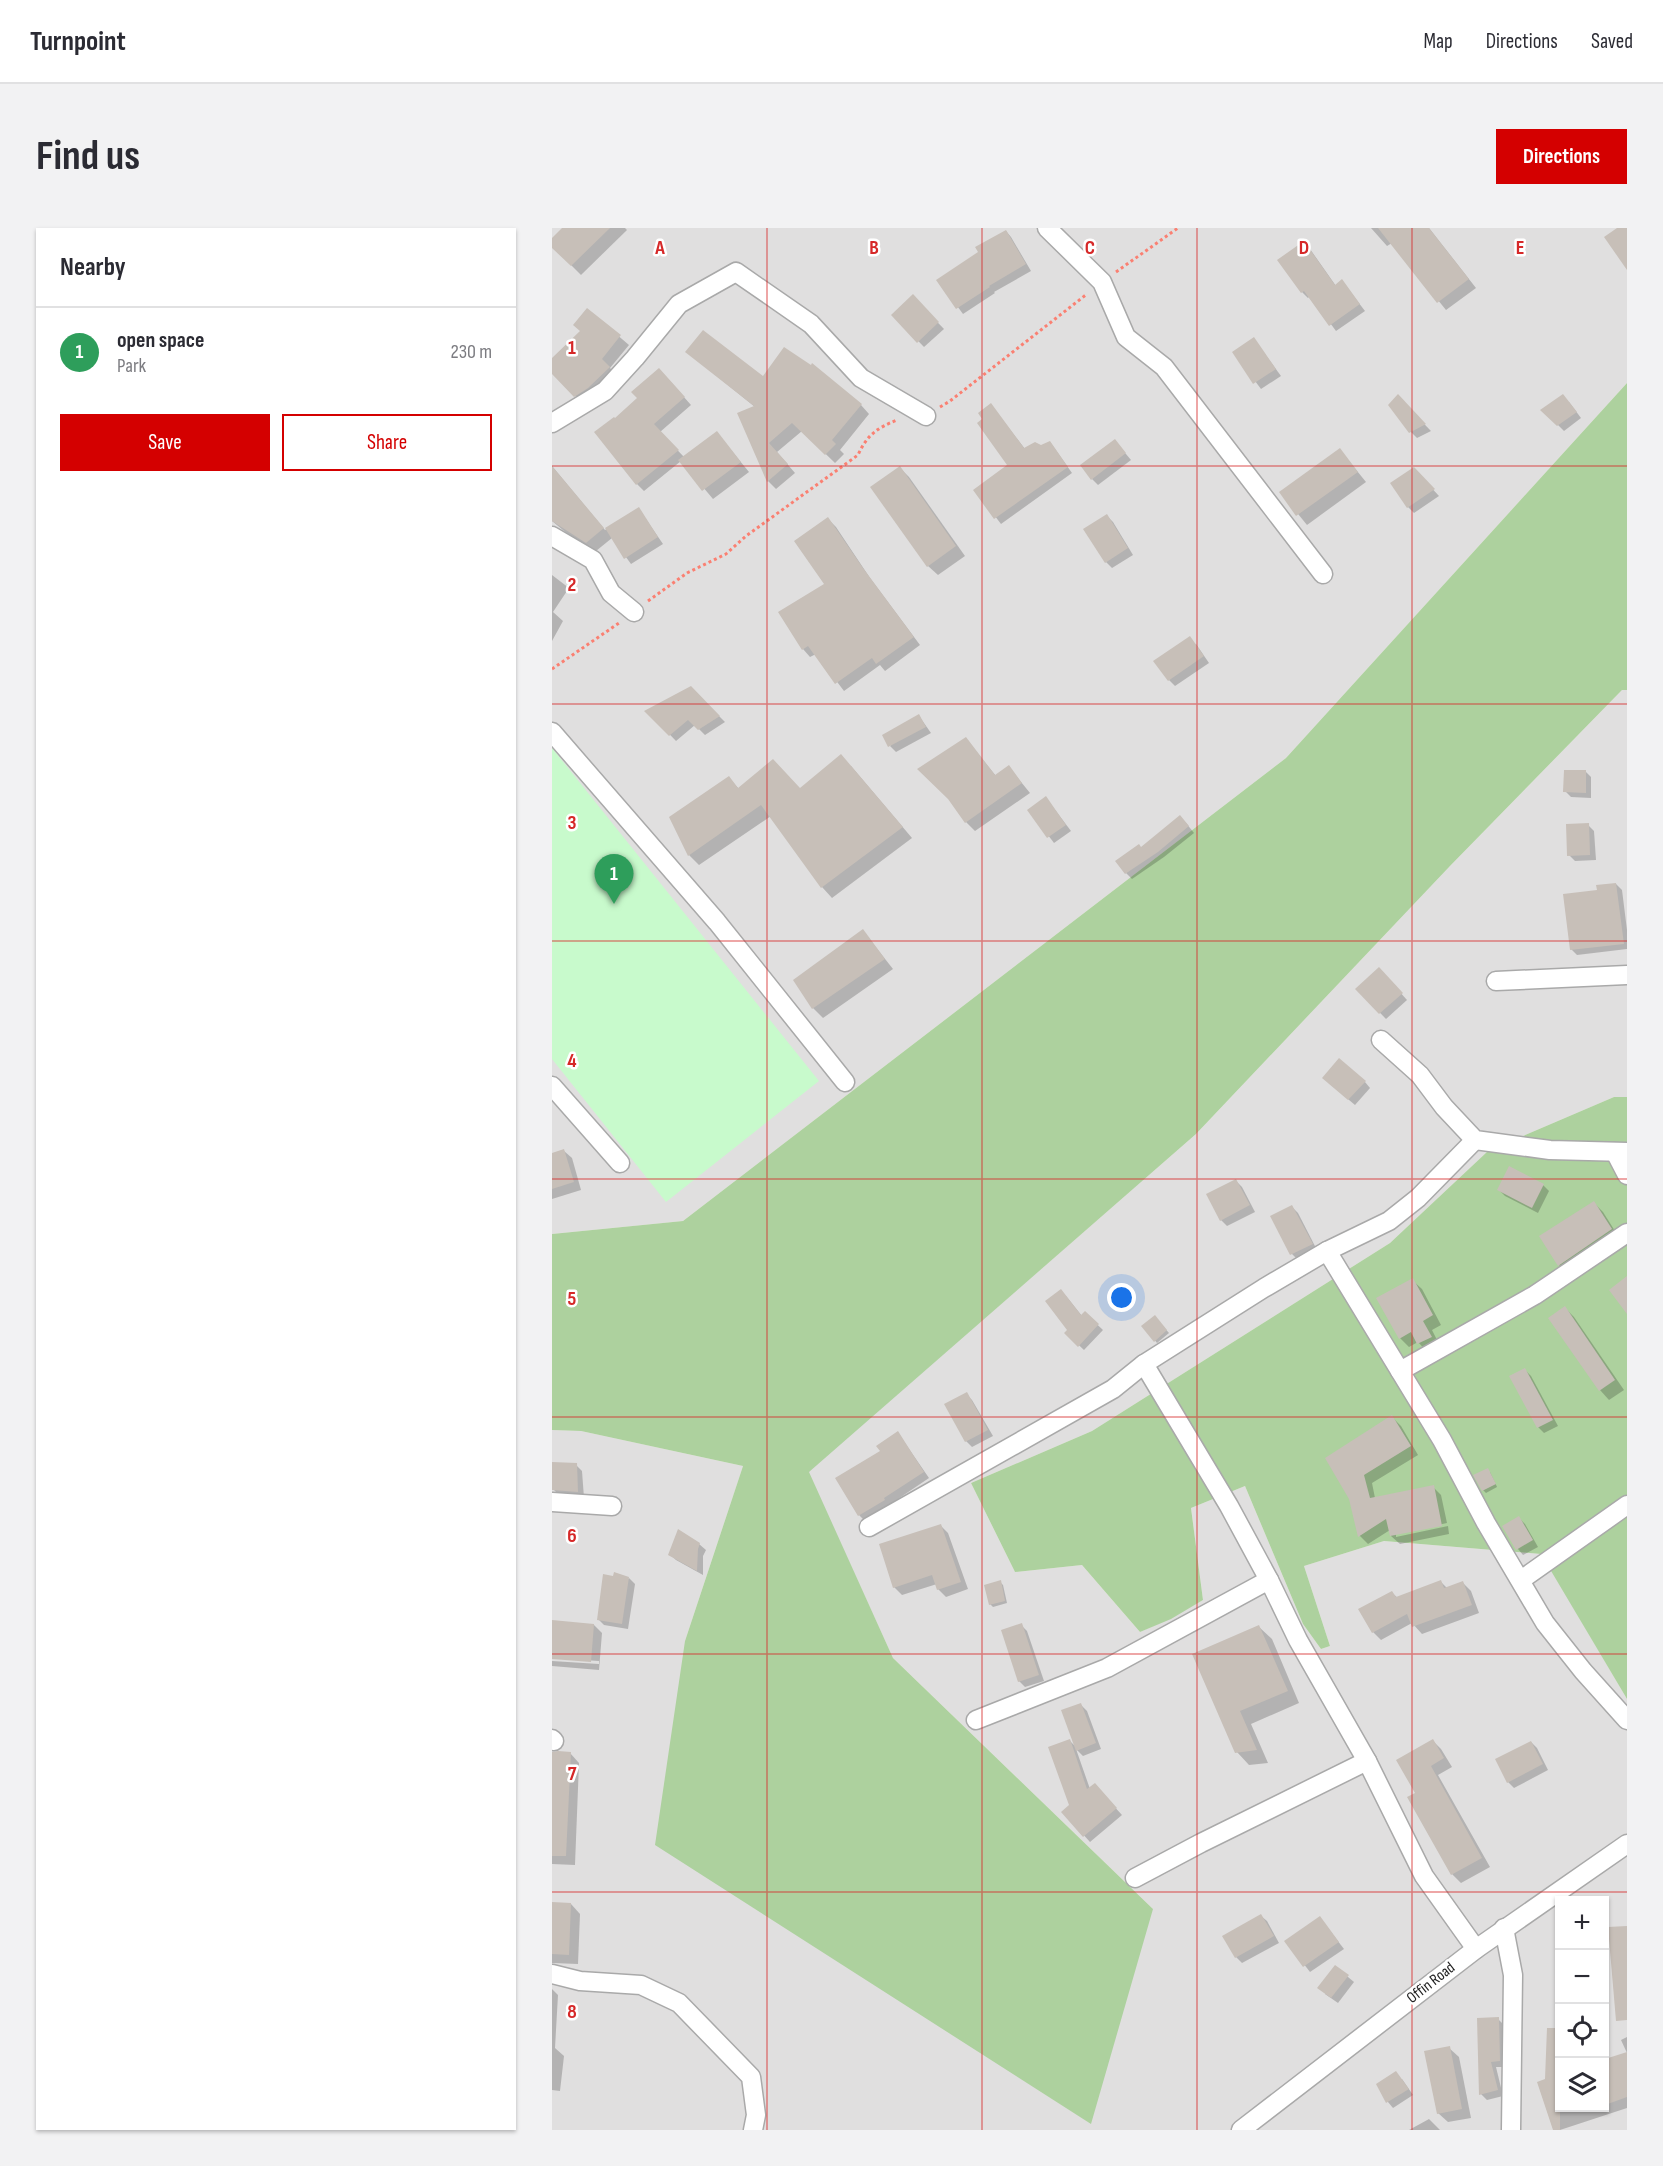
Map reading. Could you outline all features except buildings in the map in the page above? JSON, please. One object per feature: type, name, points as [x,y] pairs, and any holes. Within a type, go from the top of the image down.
[{"type":"street","points":[[1047,228],[1102,282],[1126,337],[1164,367],[1323,574]]},
{"type":"street","points":[[552,423],[605,391],[679,304],[736,272],[811,324],[861,378],[926,416]]},
{"type":"street","points":[[552,536],[593,560],[611,593],[634,612]]},
{"type":"street","points":[[552,732],[717,922],[845,1082]]},
{"type":"street","points":[[1496,981],[1627,975]]},
{"type":"street","points":[[1381,1040],[1419,1075],[1444,1107],[1475,1140],[1550,1150],[1621,1152],[1627,1175]]},
{"type":"street","points":[[552,1086],[620,1163]]},
{"type":"street","points":[[869,1527],[1113,1389],[1144,1364],[1327,1251],[1389,1221],[1418,1198],[1475,1140]]},
{"type":"street","points":[[1400,1371],[1535,1295],[1627,1233]]},
{"type":"street","points":[[1327,1251],[1442,1440],[1486,1523],[1545,1623],[1583,1671],[1627,1720]]},
{"type":"street","points":[[1144,1364],[1229,1506],[1298,1640],[1367,1761],[1424,1876],[1476,1949]]},
{"type":"street","points":[[552,1502],[612,1506]]},
{"type":"street","points":[[1521,1580],[1627,1505]]},
{"type":"street","points":[[976,1720],[1107,1668],[1269,1580]]},
{"type":"street","points":[[1135,1878],[1367,1761]]},
{"type":"street","name":"Offin Road","points":[[1241,2130],[1504,1928],[1627,1844]]},
{"type":"street","points":[[1504,1928],[1513,1975],[1511,2130]]},
{"type":"street","points":[[552,1974],[580,1981],[641,1985],[679,2003],[751,2077],[756,2115],[753,2130]]},
{"type":"path","points":[[552,669],[687,573],[726,554],[746,536],[858,454],[864,441],[881,426],[898,419],[926,416],[950,401],[1102,282],[1178,228]]},
{"type":"shaded area","points":[[552,228],[1627,228],[1627,383],[1286,758],[683,1221],[552,1234]]},
{"type":"shaded area","points":[[1622,690],[1627,690],[1627,1097],[1614,1097],[1488,1151],[1390,1243],[1092,1431],[971,1483],[1015,1572],[1082,1565],[1140,1632],[1203,1600],[1191,1508],[1245,1486],[1303,1624],[1321,1649],[1330,1646],[1304,1566],[1384,1541],[1542,1554],[1627,1699],[1627,2130],[552,2130],[552,1430],[581,1431],[743,1466],[685,1641],[1153,1909],[893,1658],[808,1472],[1196,1134],[1450,866]]},
{"type":"green space","points":[[1627,383],[1627,690],[1622,690],[1450,866],[1196,1134],[809,1472],[893,1658],[1153,1909],[1091,2124],[655,1845],[685,1641],[743,1466],[581,1431],[552,1430],[552,1234],[683,1221],[1286,758]]},
{"type":"green space","points":[[552,748],[819,1081],[666,1202],[552,1059]]},
{"type":"green space","points":[[1614,1097],[1627,1097],[1627,1699],[1541,1554],[1384,1541],[1304,1566],[1330,1646],[1321,1649],[1303,1624],[1245,1486],[1191,1508],[1203,1600],[1171,1619],[1140,1632],[1082,1565],[1015,1572],[971,1483],[1092,1431],[1390,1243],[1488,1151]]},
{"type":"place","name":"open space","points":[[614,904]]}]
